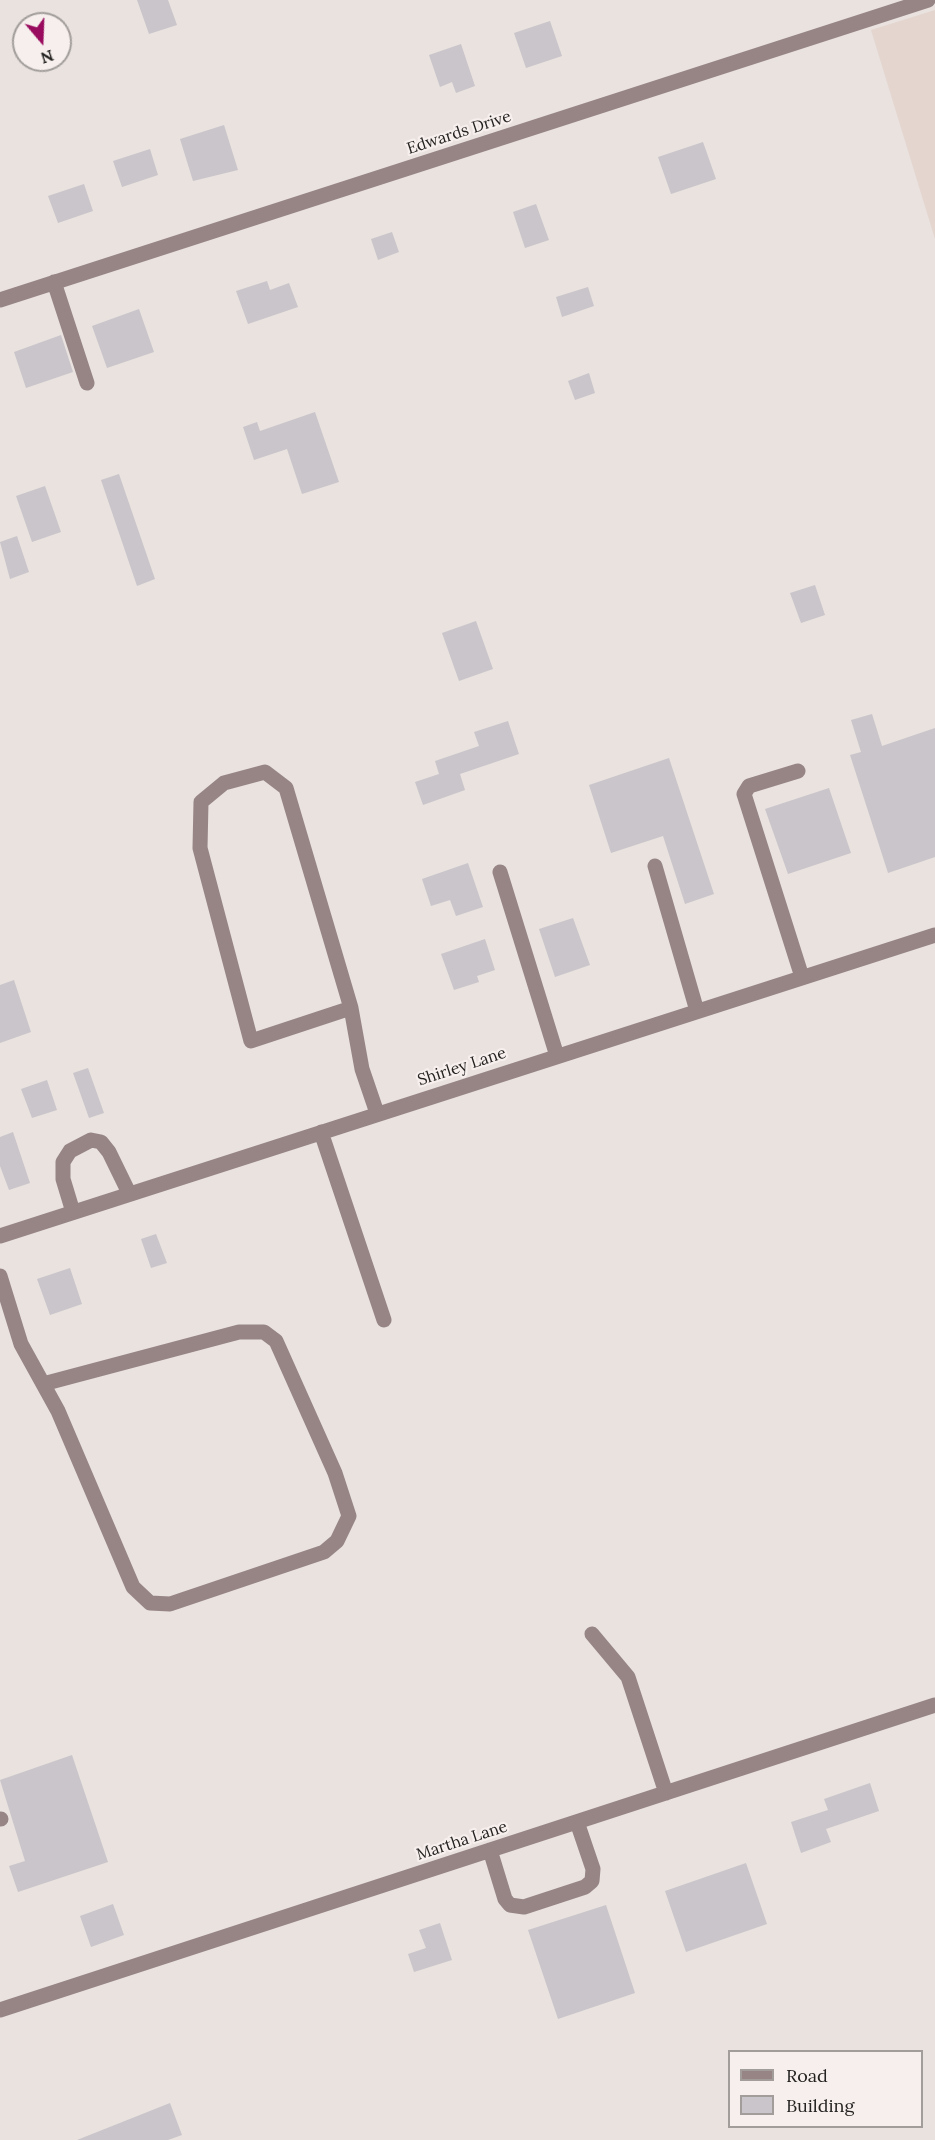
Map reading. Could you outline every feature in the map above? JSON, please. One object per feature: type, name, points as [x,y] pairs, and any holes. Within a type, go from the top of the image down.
[{"type":"street","name":"Edwards Drive","points":[[0,300],[928,0]]},
{"type":"street","points":[[54,282],[87,383]]},
{"type":"street","points":[[798,771],[749,786],[744,794],[802,977]]},
{"type":"street","points":[[351,1008],[250,1041],[200,849],[201,802],[224,783],[265,772],[286,788],[351,1008],[362,1069],[377,1113]]},
{"type":"street","points":[[655,866],[697,1011]]},
{"type":"street","points":[[500,872],[557,1056]]},
{"type":"street","name":"Shirley Lane","points":[[0,1236],[935,935]]},
{"type":"street","points":[[321,1132],[384,1320]]},
{"type":"street","points":[[73,1212],[63,1179],[63,1162],[70,1151],[91,1140],[101,1142],[129,1193]]},
{"type":"street","points":[[0,1276],[21,1344],[43,1384],[58,1411],[134,1587],[150,1603],[170,1604],[324,1552],[338,1541],[349,1516],[335,1473],[276,1341],[264,1332],[239,1332],[43,1384]]},
{"type":"street","points":[[592,1634],[628,1677],[666,1793]]},
{"type":"street","name":"Martha Lane","points":[[0,2010],[935,1706]]},
{"type":"street","points":[[490,1850],[505,1899],[510,1905],[524,1906],[585,1887],[592,1881],[593,1869],[577,1822]]},
{"type":"shaded area","points":[[935,10],[935,239],[871,30]]},
{"type":"building","points":[[137,0],[168,0],[177,25],[149,34]]},
{"type":"building","points":[[550,21],[562,56],[526,68],[514,33]]},
{"type":"building","points":[[461,44],[475,86],[456,93],[452,82],[440,87],[429,55]]},
{"type":"building","points":[[224,125],[238,170],[193,181],[180,139]]},
{"type":"building","points":[[703,142],[716,179],[671,194],[658,157]]},
{"type":"building","points":[[150,149],[158,175],[122,187],[113,161]]},
{"type":"building","points":[[84,184],[93,211],[58,223],[48,196]]},
{"type":"building","points":[[536,204],[549,240],[525,248],[513,212]]},
{"type":"building","points":[[392,232],[399,252],[378,260],[371,239]]},
{"type":"building","points":[[267,281],[270,290],[289,283],[298,307],[248,324],[236,291]]},
{"type":"building","points":[[588,287],[594,306],[562,317],[556,297]]},
{"type":"building","points":[[139,309],[154,352],[107,368],[92,326]]},
{"type":"building","points":[[61,335],[73,372],[26,388],[14,352]]},
{"type":"building","points":[[589,373],[595,393],[575,400],[568,381]]},
{"type":"building","points":[[315,412],[339,482],[302,494],[287,449],[254,460],[243,427],[257,422],[260,431]]},
{"type":"building","points":[[119,474],[155,579],[137,586],[101,480]]},
{"type":"building","points":[[45,486],[61,532],[32,542],[16,496]]},
{"type":"building","points":[[17,536],[29,572],[10,579],[0,542]]},
{"type":"building","points":[[815,585],[825,615],[801,623],[790,593]]},
{"type":"building","points":[[476,621],[493,669],[459,681],[442,633]]},
{"type":"building","points":[[872,714],[882,746],[935,728],[935,857],[888,873],[850,755],[861,752],[851,720]]},
{"type":"building","points":[[508,721],[519,754],[460,774],[465,790],[423,805],[415,782],[439,774],[435,761],[479,746],[474,732]]},
{"type":"building","points":[[669,758],[714,894],[685,904],[663,836],[611,853],[589,785]]},
{"type":"building","points":[[829,788],[851,853],[788,874],[765,809]]},
{"type":"building","points":[[468,863],[483,907],[456,916],[450,900],[431,906],[422,879]]},
{"type":"building","points":[[573,918],[590,965],[555,977],[539,929]]},
{"type":"building","points":[[485,939],[495,970],[477,976],[479,982],[454,990],[441,954]]},
{"type":"building","points":[[14,980],[31,1032],[0,1043],[0,985]]},
{"type":"building","points":[[88,1068],[104,1113],[89,1118],[73,1073]]},
{"type":"building","points":[[47,1080],[57,1110],[32,1118],[21,1089]]},
{"type":"building","points":[[13,1132],[30,1183],[9,1190],[0,1166],[0,1137]]},
{"type":"building","points":[[156,1234],[167,1263],[151,1268],[141,1239]]},
{"type":"building","points":[[70,1268],[82,1304],[50,1315],[37,1279]]},
{"type":"building","points":[[72,1755],[108,1862],[18,1892],[9,1866],[25,1861],[0,1780]]},
{"type":"building","points":[[870,1783],[879,1811],[826,1829],[831,1842],[801,1853],[791,1822],[828,1810],[824,1799]]},
{"type":"building","points":[[746,1863],[767,1924],[686,1952],[665,1891]]},
{"type":"building","points":[[113,1904],[124,1935],[91,1947],[80,1916]]},
{"type":"building","points":[[606,1905],[635,1993],[558,2019],[528,1930]]},
{"type":"building","points":[[440,1923],[452,1960],[414,1972],[408,1954],[426,1948],[419,1930]]},
{"type":"building","points":[[170,2103],[182,2135],[168,2140],[77,2140]]}]
